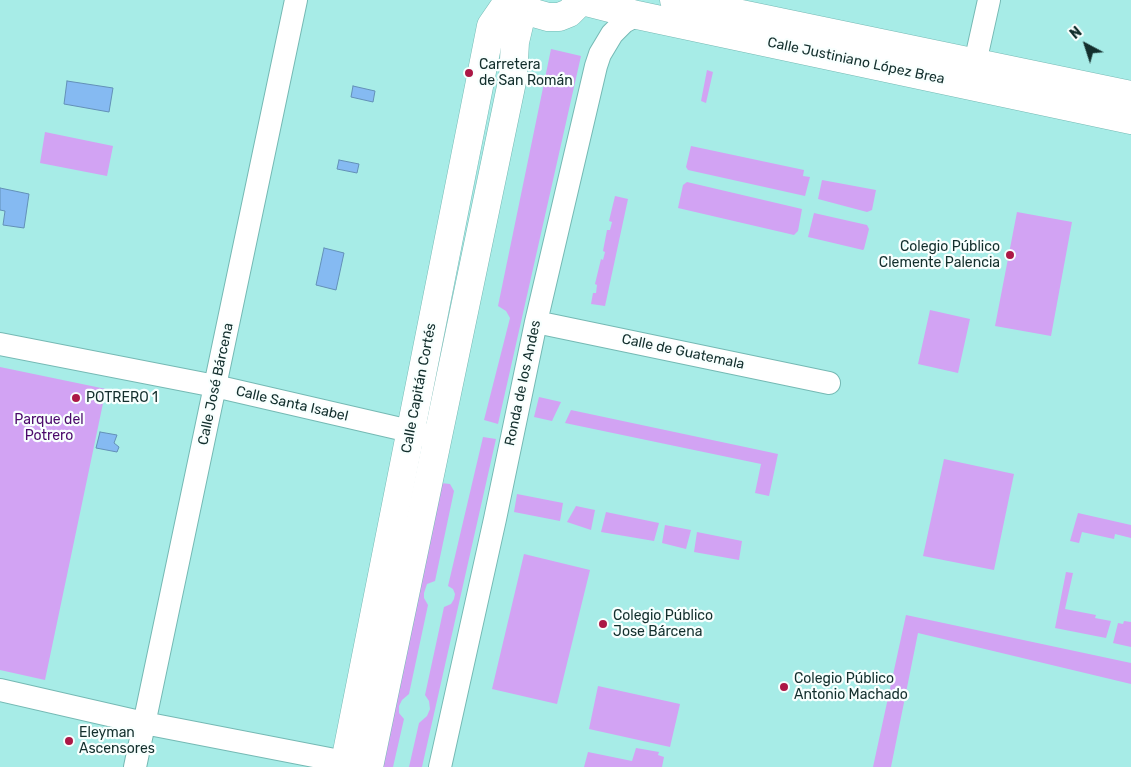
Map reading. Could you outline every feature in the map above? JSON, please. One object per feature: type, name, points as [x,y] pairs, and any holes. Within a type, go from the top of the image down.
[{"type":"street","name":"Calle José Bárcena","points":[[135,767],[296,0]]},
{"type":"street","name":"Calle Justiniano López Brea","points":[[582,0],[637,15],[1131,120]]},
{"type":"street","name":"Calle Capitán Cortés","points":[[513,76],[532,44],[555,18],[572,11],[582,0]]},
{"type":"street","name":"Calle Justiniano López Brea","points":[[674,0],[1131,95]]},
{"type":"street","points":[[975,63],[989,0]]},
{"type":"street","points":[[520,1],[538,15],[555,18]]},
{"type":"street","name":"Calle Capitán Cortés","points":[[520,1],[513,76],[437,437],[360,765],[410,431],[490,26],[504,7],[520,1]]},
{"type":"street","name":"Ronda de los Andes","points":[[440,767],[536,322],[596,66],[603,48],[612,34],[624,22],[637,15]]},
{"type":"street","name":"Calle de Guatemala","points":[[536,322],[829,383]]},
{"type":"street","name":"Calle Santa Isabel","points":[[0,344],[215,386],[437,437]]},
{"type":"street","points":[[0,690],[144,724],[360,765]]},
{"type":"green space","points":[[551,49],[581,56],[498,424],[484,420],[510,318],[506,311],[498,306]]},
{"type":"green space","points":[[707,70],[713,72],[706,103],[701,101]]},
{"type":"green space","points":[[45,132],[113,146],[107,176],[40,163]]},
{"type":"green space","points":[[691,146],[804,170],[803,176],[810,177],[805,196],[688,170],[686,167]]},
{"type":"green space","points":[[822,180],[876,190],[872,210],[867,212],[818,199]]},
{"type":"green space","points":[[687,182],[802,209],[798,231],[794,235],[678,208],[683,185]]},
{"type":"green space","points":[[615,196],[628,199],[605,306],[591,304],[593,293],[596,293],[597,285],[595,284],[601,259],[603,260],[605,252],[603,251],[607,230],[610,230],[612,222],[609,221]]},
{"type":"green space","points":[[1017,212],[1072,222],[1051,336],[995,326]]},
{"type":"green space","points":[[814,213],[867,225],[869,229],[864,249],[808,237]]},
{"type":"green space","points":[[930,310],[970,319],[958,373],[918,364]]},
{"type":"green space","name":"Parque del Potrero","points":[[0,367],[106,389],[45,680],[0,670]]},
{"type":"green space","points":[[539,397],[561,402],[552,421],[534,417]]},
{"type":"green space","points":[[571,410],[778,454],[769,496],[755,493],[761,464],[565,423]]},
{"type":"green space","points":[[483,437],[496,439],[422,767],[409,767],[419,723],[427,716],[430,709],[429,701],[425,695],[444,607],[451,604],[454,599],[453,589],[448,586]]},
{"type":"green space","points":[[944,459],[1014,474],[994,570],[923,556]]},
{"type":"green space","points":[[441,483],[450,484],[454,491],[435,581],[427,584],[424,593],[424,598],[428,605],[409,694],[402,700],[399,706],[399,713],[404,719],[393,767],[382,767]]},
{"type":"green space","points":[[517,494],[563,503],[560,521],[514,512]]},
{"type":"green space","points":[[576,506],[595,510],[591,530],[567,522]]},
{"type":"green space","points":[[606,512],[659,523],[654,541],[601,532]]},
{"type":"green space","points":[[1078,513],[1131,525],[1131,538],[1115,534],[1114,539],[1082,532],[1079,543],[1070,541]]},
{"type":"green space","points":[[665,525],[691,530],[686,549],[662,543]]},
{"type":"green space","points":[[697,532],[742,541],[739,560],[694,552]]},
{"type":"green space","points":[[524,554],[590,570],[557,704],[492,689]]},
{"type":"green space","points":[[1066,572],[1073,573],[1065,609],[1096,615],[1095,618],[1111,621],[1106,638],[1055,628]]},
{"type":"green space","points":[[906,615],[1131,663],[1131,684],[918,633],[891,767],[873,767]]},
{"type":"green space","points":[[1124,621],[1131,622],[1131,647],[1113,643],[1118,623],[1123,624]]},
{"type":"green space","points":[[598,686],[680,704],[670,747],[589,729]]},
{"type":"green space","points":[[636,748],[659,752],[658,755],[664,757],[662,767],[584,767],[588,752],[632,761]]},
{"type":"water","points":[[67,81],[113,88],[109,112],[64,104]]},
{"type":"water","points":[[353,86],[375,91],[373,102],[351,97]]},
{"type":"water","points":[[339,160],[359,164],[357,173],[337,169]]},
{"type":"water","points":[[0,188],[29,194],[24,228],[3,225],[5,211],[0,210]]},
{"type":"water","points":[[324,248],[344,253],[336,290],[316,285]]},
{"type":"water","points":[[100,432],[117,435],[114,443],[119,447],[117,452],[96,448]]},
{"type":"place","name":"Carretera de San Román","points":[[469,73]]},
{"type":"place","name":"Colegio Público Clemente Palencia","points":[[1010,255]]},
{"type":"place","name":"POTRERO 1","points":[[76,398]]},
{"type":"place","name":"Colegio Público Jose Bárcena","points":[[603,624]]},
{"type":"place","name":"Colegio Público Antonio Machado","points":[[784,687]]},
{"type":"place","name":"Eleyman Ascensores","points":[[69,741]]}]
